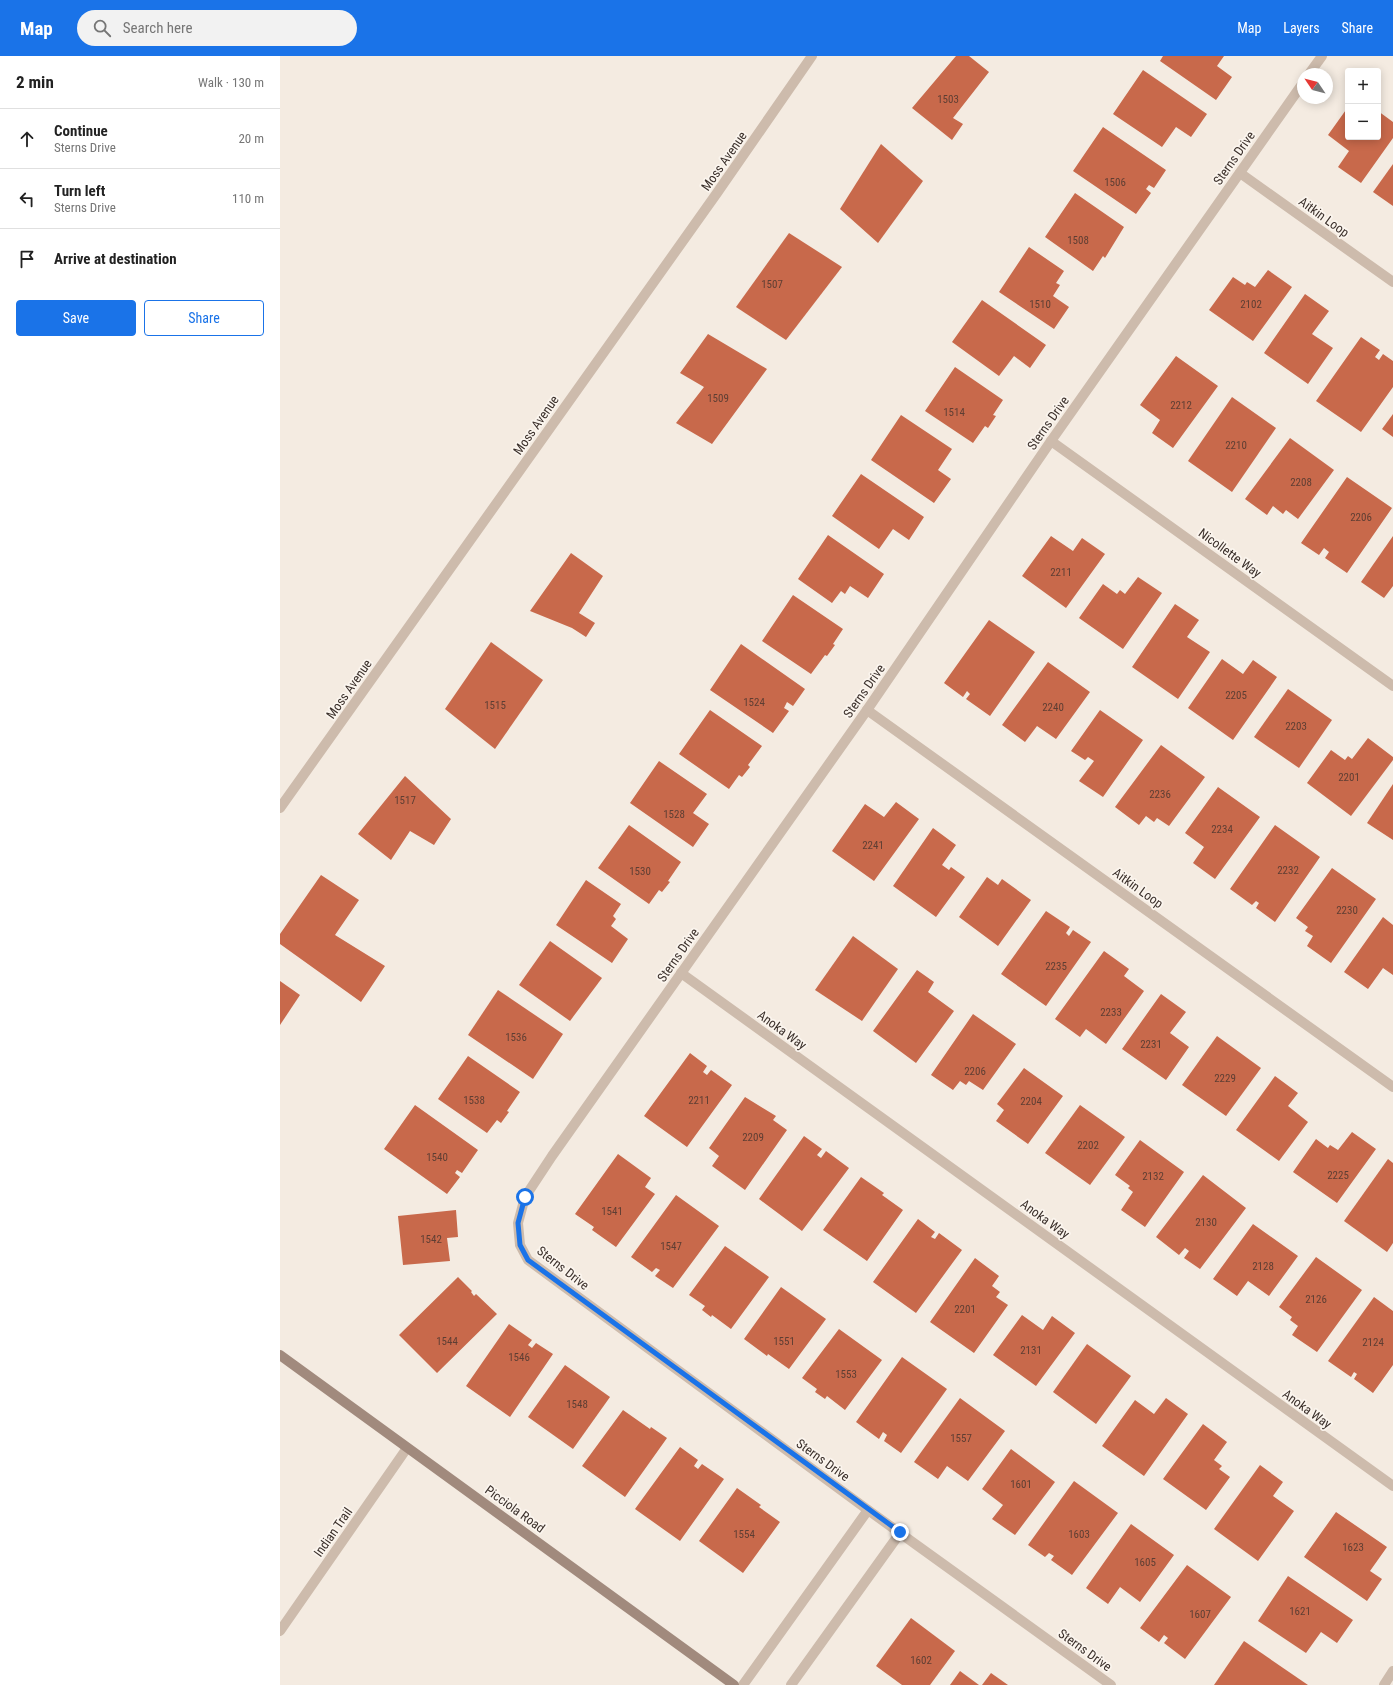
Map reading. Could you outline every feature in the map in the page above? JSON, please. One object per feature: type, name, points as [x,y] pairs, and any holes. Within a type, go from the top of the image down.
[{"type":"street","name":"Moss Avenue","points":[[280,808],[708,206],[812,56]]},
{"type":"street","points":[[1313,68],[1322,56]]},
{"type":"street","name":"Sterns Drive","points":[[1111,1685],[868,1510],[528,1260],[520,1245],[518,1223],[525,1197],[552,1156],[867,710],[1051,441],[1297,92]]},
{"type":"street","name":"Aitkin Loop","points":[[1240,173],[1393,282]]},
{"type":"street","name":"Nicollette Way","points":[[1051,441],[1393,686]]},
{"type":"street","name":"Aitkin Loop","points":[[867,710],[1393,1086]]},
{"type":"street","name":"Anoka Way","points":[[681,973],[1393,1486]]},
{"type":"street","name":"Picciola Road","points":[[280,1355],[734,1685]]},
{"type":"street","name":"Indian Trail","points":[[280,1631],[407,1448]]},
{"type":"street","points":[[743,1685],[868,1510]]},
{"type":"street","points":[[791,1685],[900,1532]]},
{"type":"street","points":[[1384,1685],[1393,1671]]},
{"type":"building","points":[[956,56],[969,56],[989,72],[953,118],[963,124],[952,140],[912,108]]},
{"type":"building","points":[[1163,56],[1224,56],[1217,66],[1232,77],[1216,100],[1160,61]]},
{"type":"building","points":[[1143,70],[1207,114],[1191,137],[1176,127],[1162,147],[1113,114]]},
{"type":"building","points":[[1345,111],[1345,140],[1381,140],[1381,113],[1393,122],[1393,138],[1361,183],[1338,167],[1349,151],[1328,135]]},
{"type":"building","points":[[1103,127],[1166,170],[1154,188],[1149,185],[1146,189],[1151,193],[1136,214],[1073,171]]},
{"type":"building","points":[[881,144],[923,181],[878,243],[840,209]]},
{"type":"building","points":[[1393,164],[1393,206],[1373,192]]},
{"type":"building","points":[[1075,193],[1124,227],[1105,258],[1103,256],[1093,271],[1045,237]]},
{"type":"building","points":[[789,233],[842,267],[786,340],[736,307]]},
{"type":"building","points":[[1029,247],[1064,271],[1056,283],[1060,285],[1053,296],[1069,307],[1054,329],[999,292]]},
{"type":"building","points":[[1268,270],[1292,287],[1253,341],[1209,310],[1233,277],[1245,285],[1247,282],[1255,287]]},
{"type":"building","points":[[1305,294],[1329,311],[1312,334],[1333,348],[1308,384],[1264,353]]},
{"type":"building","points":[[982,300],[1046,345],[1030,368],[1014,356],[999,376],[952,342]]},
{"type":"building","points":[[708,334],[767,369],[712,444],[676,423],[704,387],[680,373]]},
{"type":"building","points":[[1361,337],[1380,350],[1375,357],[1379,360],[1383,354],[1393,361],[1393,387],[1361,432],[1316,401]]},
{"type":"building","points":[[1176,356],[1218,386],[1173,448],[1152,433],[1160,420],[1140,405]]},
{"type":"building","points":[[955,367],[1003,400],[993,415],[996,416],[988,428],[985,426],[973,443],[925,411]]},
{"type":"building","points":[[1232,397],[1276,428],[1232,492],[1188,461]]},
{"type":"building","points":[[1393,414],[1393,437],[1382,429]]},
{"type":"building","points":[[901,415],[952,449],[938,470],[951,479],[934,503],[871,460]]},
{"type":"building","points":[[1290,438],[1334,470],[1298,519],[1286,510],[1283,514],[1273,506],[1267,515],[1245,499]]},
{"type":"building","points":[[861,474],[924,517],[909,540],[893,529],[879,549],[832,516]]},
{"type":"building","points":[[1347,477],[1392,508],[1347,573],[1325,558],[1329,552],[1324,548],[1319,555],[1301,543]]},
{"type":"building","points":[[828,535],[884,574],[868,598],[850,586],[845,594],[841,591],[832,603],[798,579]]},
{"type":"building","points":[[1051,536],[1073,551],[1082,538],[1105,554],[1066,608],[1022,576]]},
{"type":"building","points":[[1393,536],[1393,586],[1384,598],[1361,582]]},
{"type":"building","points":[[571,553],[603,576],[579,613],[595,623],[586,637],[572,628],[530,611]]},
{"type":"building","points":[[1138,577],[1162,593],[1123,649],[1079,618],[1103,584],[1117,594],[1120,590],[1125,594]]},
{"type":"building","points":[[793,595],[843,629],[833,644],[835,645],[827,656],[825,655],[811,674],[762,641]]},
{"type":"building","points":[[1175,604],[1199,620],[1187,637],[1210,652],[1178,699],[1132,667]]},
{"type":"building","points":[[989,620],[1035,652],[990,716],[966,699],[970,694],[967,691],[963,697],[944,683]]},
{"type":"building","points":[[491,642],[543,680],[495,749],[445,709]]},
{"type":"building","points":[[741,644],[805,689],[793,706],[787,702],[784,708],[789,711],[773,733],[710,690]]},
{"type":"building","points":[[1222,659],[1243,674],[1253,660],[1277,677],[1233,740],[1188,708]]},
{"type":"building","points":[[1048,662],[1090,692],[1056,739],[1037,726],[1025,742],[1002,725]]},
{"type":"building","points":[[1288,689],[1332,720],[1299,768],[1254,737]]},
{"type":"building","points":[[710,710],[762,746],[748,765],[750,767],[742,777],[739,775],[729,789],[679,754]]},
{"type":"building","points":[[1100,710],[1143,740],[1103,797],[1079,781],[1094,761],[1088,757],[1085,760],[1071,751]]},
{"type":"building","points":[[1368,738],[1393,757],[1393,760],[1351,816],[1307,783],[1331,750],[1345,760],[1348,756],[1352,759]]},
{"type":"building","points":[[1161,745],[1205,777],[1169,826],[1157,818],[1154,822],[1146,816],[1139,825],[1115,807]]},
{"type":"building","points":[[659,761],[707,794],[693,813],[709,824],[693,847],[630,803]]},
{"type":"building","points":[[405,776],[451,819],[434,845],[410,831],[391,860],[358,834]]},
{"type":"building","points":[[1393,784],[1393,840],[1367,823]]},
{"type":"building","points":[[1218,787],[1260,817],[1215,879],[1193,863],[1204,847],[1185,833]]},
{"type":"building","points":[[896,802],[919,819],[874,881],[832,851],[865,804],[884,817]]},
{"type":"building","points":[[629,825],[681,862],[668,881],[670,882],[662,892],[659,890],[649,904],[598,868]]},
{"type":"building","points":[[1275,825],[1320,857],[1275,922],[1256,908],[1259,903],[1256,901],[1252,905],[1230,889]]},
{"type":"building","points":[[933,828],[956,845],[942,865],[949,870],[951,867],[965,877],[936,917],[893,886]]},
{"type":"building","points":[[1332,868],[1376,899],[1331,963],[1307,946],[1313,936],[1305,931],[1308,927],[1296,918]]},
{"type":"building","points":[[321,875],[359,900],[335,935],[385,966],[361,1002],[280,944],[280,934]]},
{"type":"building","points":[[987,877],[998,885],[1002,879],[1031,900],[998,946],[959,917]]},
{"type":"building","points":[[586,880],[621,904],[613,916],[616,919],[611,926],[628,939],[612,963],[556,925]]},
{"type":"building","points":[[1046,911],[1070,927],[1066,933],[1069,936],[1073,930],[1091,942],[1046,1006],[1001,974]]},
{"type":"building","points":[[1383,917],[1393,925],[1393,975],[1383,968],[1368,989],[1344,972]]},
{"type":"building","points":[[853,936],[898,969],[862,1021],[815,990]]},
{"type":"building","points":[[550,941],[602,978],[570,1021],[519,985]]},
{"type":"building","points":[[1104,951],[1129,969],[1124,976],[1144,991],[1106,1044],[1086,1029],[1080,1037],[1055,1019]]},
{"type":"building","points":[[917,970],[934,982],[928,992],[954,1011],[916,1063],[873,1031]]},
{"type":"building","points":[[280,981],[300,995],[280,1025]]},
{"type":"building","points":[[498,990],[563,1034],[533,1079],[468,1035]]},
{"type":"building","points":[[1161,994],[1186,1012],[1170,1033],[1189,1047],[1166,1080],[1122,1049]]},
{"type":"building","points":[[973,1014],[1016,1044],[983,1090],[969,1081],[966,1085],[960,1081],[953,1090],[931,1075]]},
{"type":"building","points":[[1217,1036],[1261,1068],[1226,1116],[1182,1085]]},
{"type":"building","points":[[690,1053],[707,1066],[703,1072],[707,1075],[711,1070],[732,1085],[687,1147],[644,1116]]},
{"type":"building","points":[[468,1056],[520,1092],[501,1123],[497,1120],[487,1133],[438,1099]]},
{"type":"building","points":[[1024,1068],[1063,1096],[1028,1144],[996,1121],[1004,1110],[997,1104]]},
{"type":"building","points":[[1275,1076],[1298,1093],[1288,1106],[1308,1122],[1279,1161],[1236,1130]]},
{"type":"building","points":[[745,1097],[776,1116],[773,1120],[787,1130],[745,1190],[712,1166],[719,1156],[709,1148]]},
{"type":"building","points":[[415,1105],[478,1150],[462,1173],[457,1170],[455,1173],[460,1177],[447,1194],[384,1149]]},
{"type":"building","points":[[1080,1105],[1125,1137],[1090,1185],[1045,1153]]},
{"type":"building","points":[[1352,1132],[1376,1149],[1337,1203],[1293,1172],[1316,1139],[1328,1148],[1330,1145],[1338,1150]]},
{"type":"building","points":[[804,1136],[822,1149],[817,1155],[821,1158],[826,1151],[849,1168],[802,1231],[759,1199]]},
{"type":"building","points":[[1140,1140],[1184,1172],[1145,1227],[1121,1210],[1133,1192],[1128,1188],[1130,1186],[1115,1175]]},
{"type":"building","points":[[618,1154],[651,1178],[645,1187],[655,1194],[616,1247],[592,1230],[594,1227],[575,1214]]},
{"type":"building","points":[[1388,1159],[1393,1163],[1393,1243],[1387,1252],[1344,1221]]},
{"type":"building","points":[[1203,1175],[1246,1208],[1200,1269],[1184,1258],[1189,1251],[1185,1248],[1179,1255],[1156,1237]]},
{"type":"building","points":[[861,1177],[884,1193],[882,1195],[903,1210],[867,1261],[823,1230]]},
{"type":"building","points":[[676,1195],[719,1226],[673,1288],[655,1276],[660,1270],[656,1268],[652,1272],[631,1257]]},
{"type":"building","points":[[456,1210],[458,1237],[447,1238],[450,1261],[403,1265],[398,1216]]},
{"type":"building","points":[[918,1219],[935,1232],[931,1237],[935,1239],[939,1233],[962,1250],[916,1313],[873,1282]]},
{"type":"building","points":[[1253,1224],[1298,1256],[1269,1296],[1248,1281],[1237,1296],[1213,1279]]},
{"type":"building","points":[[725,1246],[769,1277],[731,1329],[712,1315],[711,1317],[702,1310],[705,1306],[689,1295]]},
{"type":"building","points":[[1316,1257],[1362,1290],[1317,1352],[1292,1335],[1298,1326],[1290,1320],[1292,1317],[1279,1307]]},
{"type":"building","points":[[975,1258],[999,1276],[992,1286],[1000,1292],[996,1297],[1008,1305],[974,1353],[930,1322]]},
{"type":"building","points":[[458,1277],[472,1291],[471,1292],[474,1296],[476,1294],[497,1314],[437,1373],[399,1335]]},
{"type":"building","points":[[781,1287],[826,1319],[789,1369],[768,1354],[767,1356],[744,1339]]},
{"type":"building","points":[[1374,1297],[1393,1311],[1393,1365],[1373,1393],[1354,1379],[1357,1374],[1354,1372],[1351,1377],[1328,1361]]},
{"type":"building","points":[[1022,1315],[1043,1330],[1052,1316],[1075,1333],[1036,1386],[993,1355]]},
{"type":"building","points":[[509,1324],[532,1340],[528,1345],[532,1348],[536,1343],[553,1354],[510,1417],[466,1386]]},
{"type":"building","points":[[839,1329],[882,1360],[845,1410],[827,1396],[825,1399],[815,1392],[817,1389],[802,1378]]},
{"type":"building","points":[[1087,1344],[1131,1376],[1096,1424],[1053,1392]]},
{"type":"building","points":[[902,1357],[947,1389],[901,1453],[884,1441],[887,1435],[883,1432],[879,1439],[856,1422]]},
{"type":"building","points":[[565,1365],[610,1397],[573,1449],[528,1417]]},
{"type":"building","points":[[960,1398],[1005,1431],[968,1481],[947,1466],[938,1479],[914,1462]]},
{"type":"building","points":[[1166,1398],[1188,1414],[1144,1476],[1102,1446],[1135,1400],[1154,1414]]},
{"type":"building","points":[[623,1410],[650,1429],[651,1427],[667,1438],[625,1497],[582,1466]]},
{"type":"building","points":[[1203,1424],[1227,1442],[1214,1460],[1222,1466],[1219,1469],[1230,1477],[1206,1510],[1163,1479]]},
{"type":"building","points":[[680,1447],[698,1460],[694,1466],[698,1469],[702,1464],[724,1479],[680,1541],[635,1509]]},
{"type":"building","points":[[1011,1449],[1055,1482],[1015,1535],[992,1519],[1003,1505],[982,1489]]},
{"type":"building","points":[[1260,1465],[1283,1482],[1273,1496],[1294,1511],[1258,1561],[1214,1529]]},
{"type":"building","points":[[1074,1481],[1118,1513],[1072,1575],[1051,1560],[1054,1556],[1049,1553],[1045,1557],[1028,1545]]},
{"type":"building","points":[[737,1488],[761,1505],[759,1507],[780,1522],[743,1573],[699,1541]]},
{"type":"building","points":[[1336,1512],[1387,1547],[1370,1571],[1382,1579],[1367,1601],[1304,1557]]},
{"type":"building","points":[[1131,1524],[1174,1555],[1140,1602],[1120,1587],[1108,1604],[1086,1588]]},
{"type":"building","points":[[1187,1565],[1231,1597],[1185,1659],[1164,1643],[1168,1638],[1164,1635],[1159,1642],[1140,1628]]},
{"type":"building","points":[[1288,1576],[1353,1620],[1337,1643],[1321,1632],[1306,1653],[1258,1621]]},
{"type":"building","points":[[911,1618],[955,1651],[930,1685],[902,1685],[876,1666]]},
{"type":"building","points":[[1244,1641],[1308,1685],[1214,1685]]},
{"type":"building","points":[[960,1671],[979,1685],[950,1685]]},
{"type":"building","points":[[991,1673],[1008,1685],[982,1685]]},
{"type":"route","points":[[525,1197],[518,1223],[520,1245],[528,1260],[900,1532]]}]
